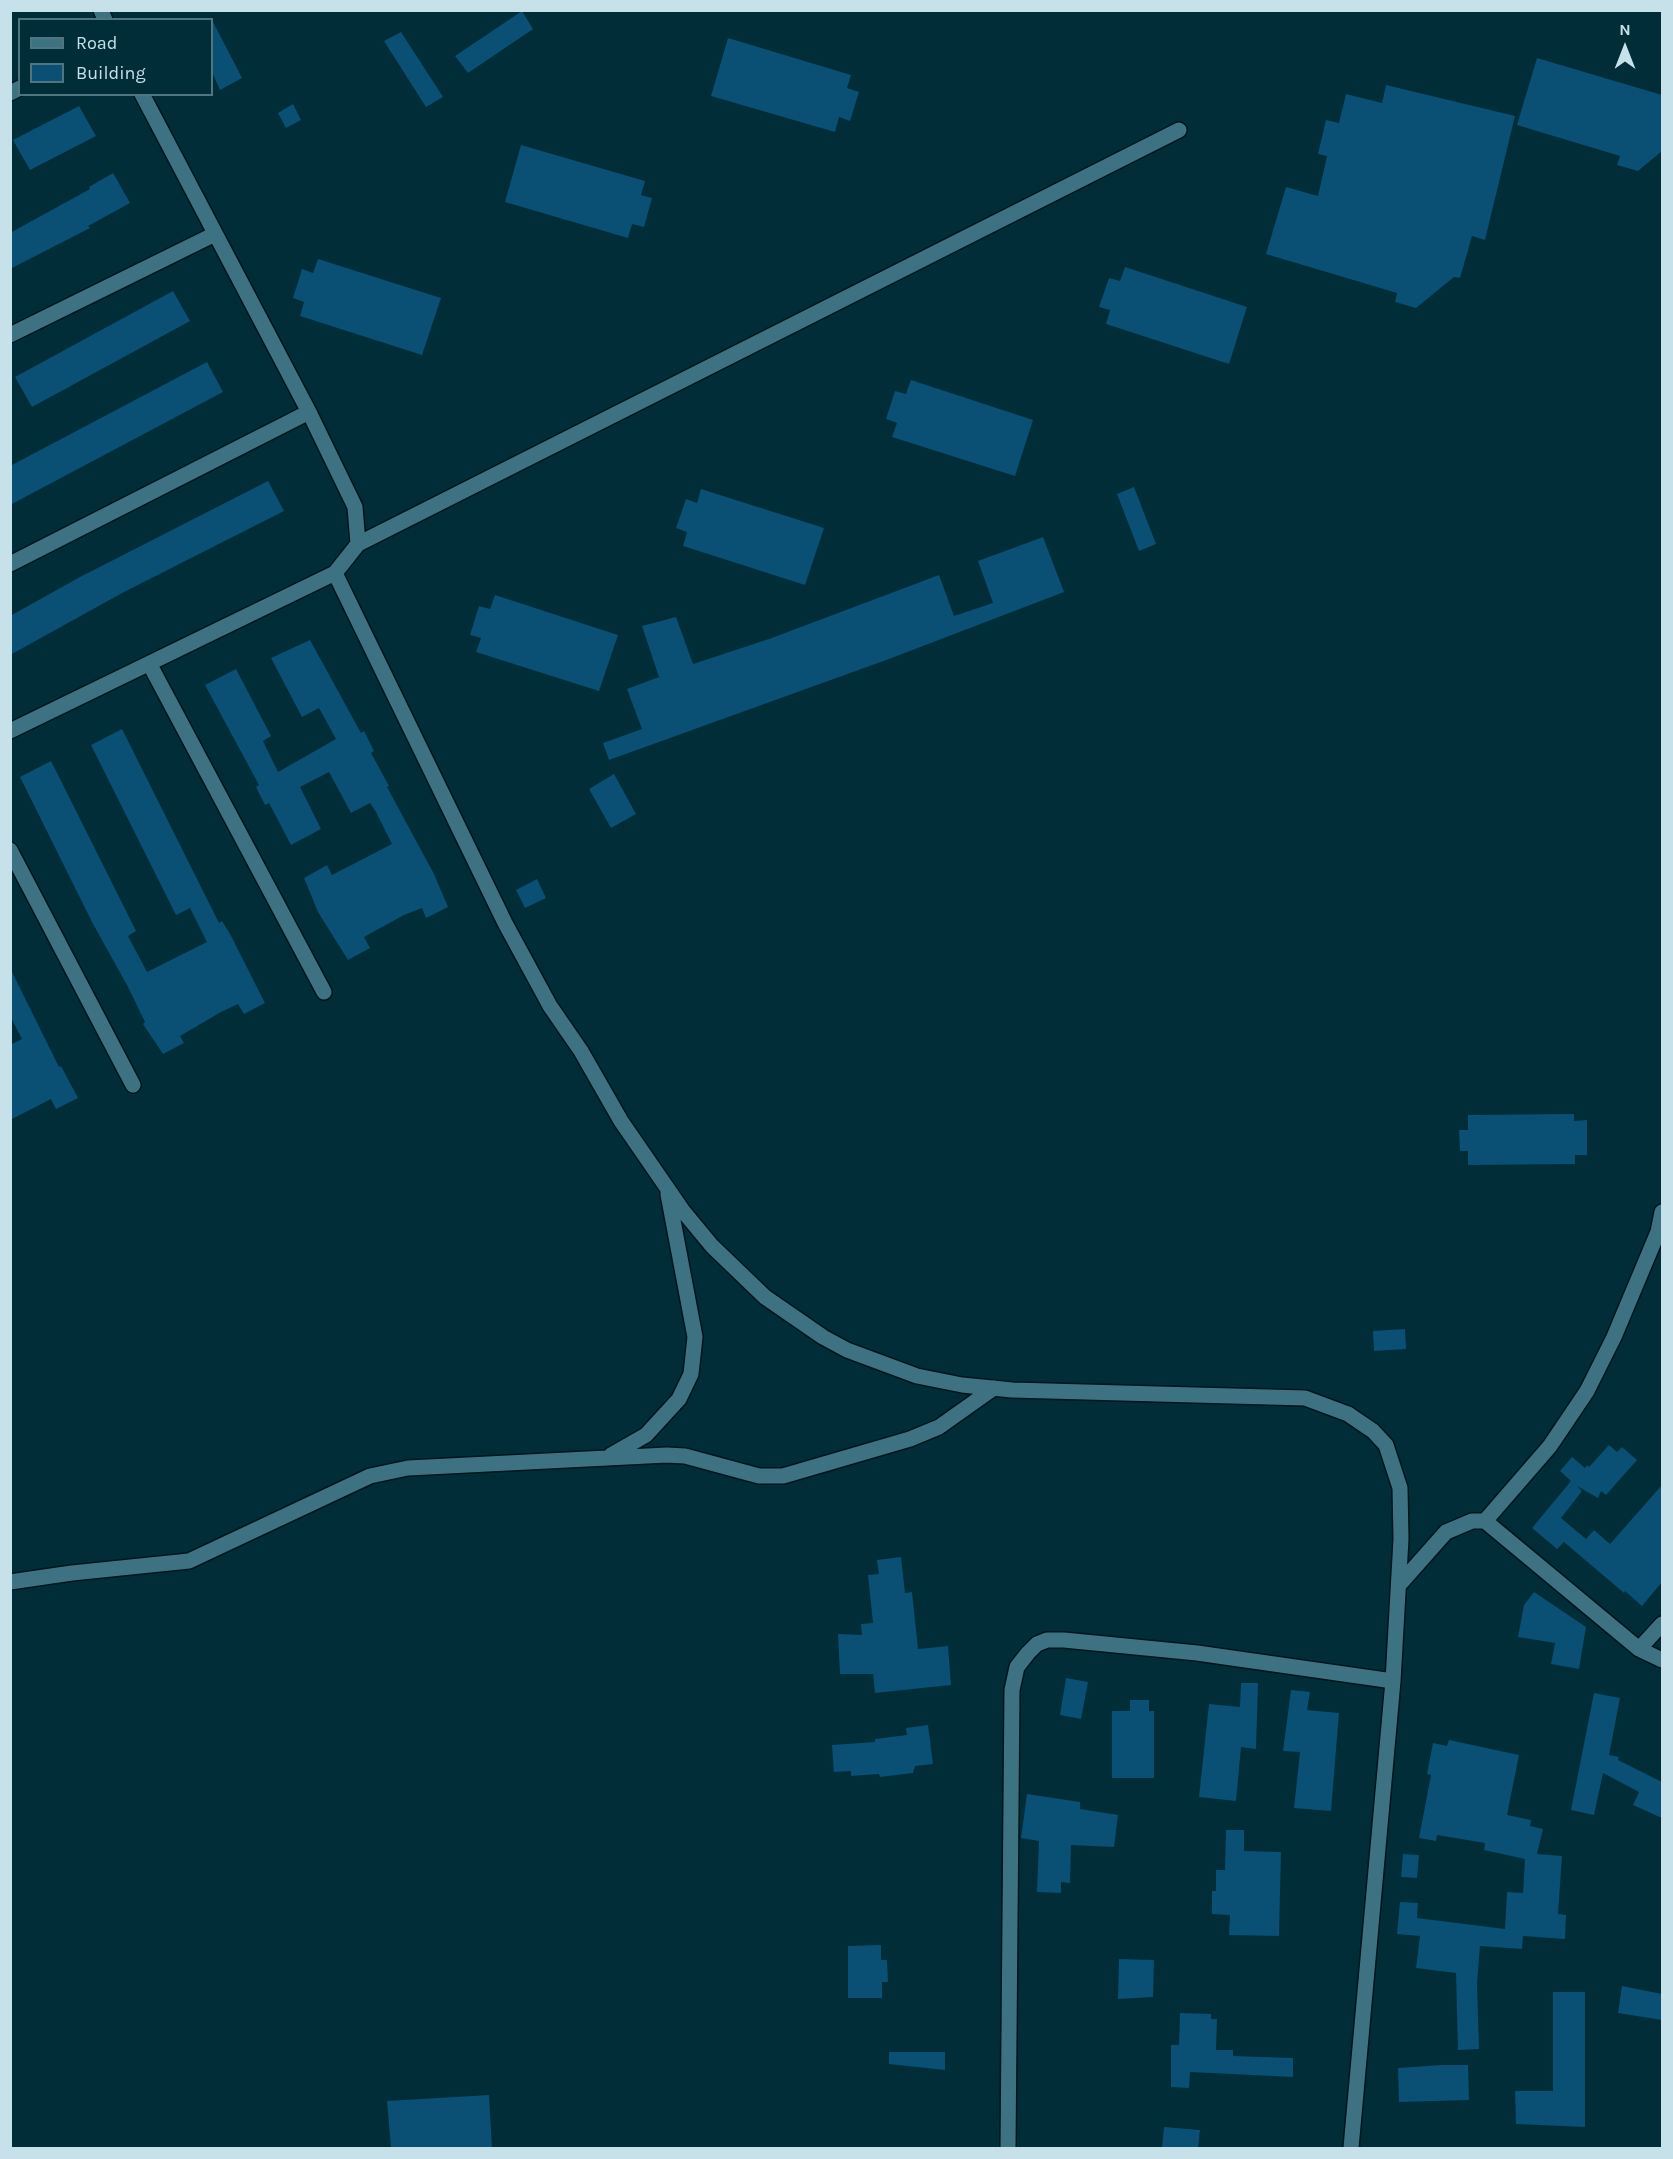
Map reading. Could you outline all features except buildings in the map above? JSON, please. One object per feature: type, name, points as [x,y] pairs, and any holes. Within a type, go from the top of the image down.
[{"type":"street","points":[[143,96],[213,234],[309,412],[355,507],[358,544]]},
{"type":"street","points":[[10,731],[150,665],[335,573],[358,544],[1179,130]]},
{"type":"street","points":[[10,335],[213,234]]},
{"type":"street","points":[[10,564],[309,412]]},
{"type":"street","points":[[335,573],[505,923],[550,1006],[667,1189],[712,1246],[751,1284],[823,1338],[917,1376],[962,1385],[994,1388],[1275,1395],[1305,1398],[1348,1414],[1372,1431],[1386,1445],[1400,1488],[1399,1585],[1393,1681],[1351,2148]]},
{"type":"street","points":[[150,665],[324,992]]},
{"type":"street","points":[[10,850],[133,1084]]},
{"type":"street","points":[[606,1458],[646,1435],[679,1399],[691,1374],[695,1337],[667,1189]]},
{"type":"street","points":[[1485,1521],[1550,1446],[1587,1391],[1619,1326],[1658,1232],[1662,1212]]},
{"type":"street","points":[[10,1582],[189,1561],[353,1484],[387,1472],[440,1466],[667,1455],[685,1456],[759,1476],[783,1476],[858,1456],[930,1431],[994,1388]]},
{"type":"street","points":[[1399,1585],[1446,1532],[1472,1521],[1485,1521],[1639,1649],[1662,1660]]},
{"type":"street","points":[[1639,1649],[1662,1624]]},
{"type":"street","points":[[1008,2148],[1012,1690],[1017,1667],[1028,1653],[1037,1644],[1047,1640],[1064,1640],[1197,1653],[1393,1681]]}]
